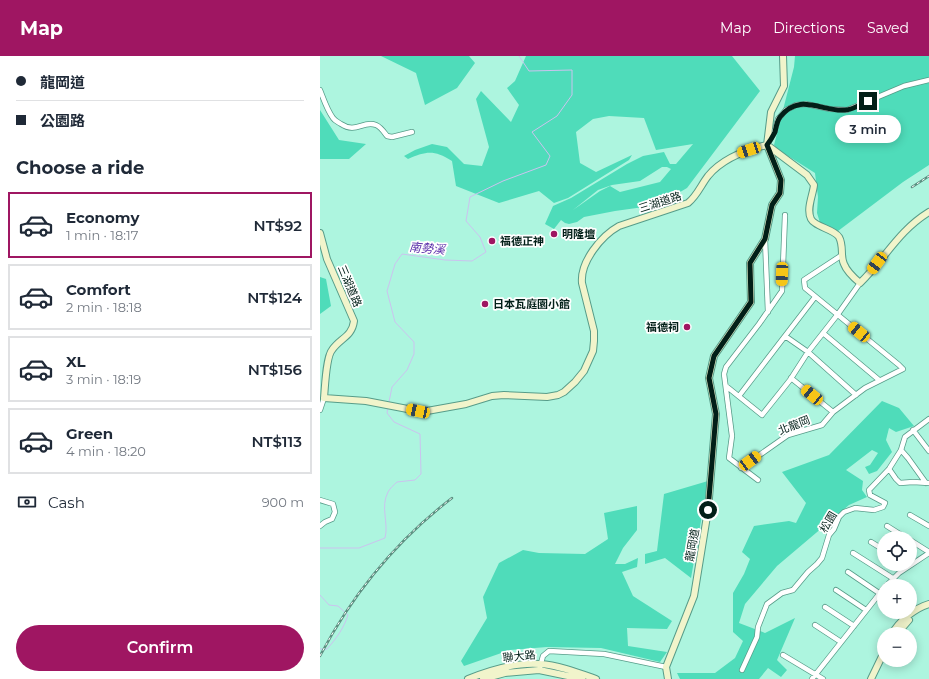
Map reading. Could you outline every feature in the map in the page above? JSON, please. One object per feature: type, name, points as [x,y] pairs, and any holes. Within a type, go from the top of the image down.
[{"type":"street","name":"龍岡道","points":[[667,677],[666,667],[694,596],[708,510],[716,414],[709,378],[714,356],[751,302],[750,263],[765,239],[772,205],[780,193],[781,180],[767,145],[771,112],[784,86],[783,56]]},
{"type":"street","points":[[860,283],[844,265],[842,246],[838,236],[815,223],[811,219],[809,209],[814,185],[807,174],[767,145],[774,133],[778,119],[786,110],[796,105],[806,104],[830,109],[847,110],[904,86],[929,80]]},
{"type":"street","points":[[320,90],[334,120],[344,126],[353,128],[368,124],[377,125],[387,136],[392,137],[412,132]]},
{"type":"street","name":"三湖道路","points":[[320,233],[327,259],[354,321],[353,328],[349,334],[332,350],[329,357],[324,398],[366,401],[428,412],[504,395],[547,397],[558,395],[564,392],[575,382],[584,371],[593,351],[593,324],[581,276],[586,261],[604,237],[610,231],[619,226],[688,203],[694,198],[708,176],[722,163],[740,153],[767,145]]},
{"type":"street","points":[[726,386],[762,415],[791,378],[808,352],[860,283],[868,276],[895,240],[920,217],[929,212]]},
{"type":"street","points":[[758,480],[730,458],[732,436],[724,374],[726,367],[782,291],[785,215]]},
{"type":"street","points":[[765,239],[768,312]]},
{"type":"street","name":"北龍岡","points":[[741,468],[788,435],[822,425],[833,412],[856,395],[880,380],[903,369],[805,288],[804,280],[842,255]]},
{"type":"street","points":[[739,396],[815,297]]},
{"type":"street","points":[[823,334],[880,380]]},
{"type":"street","points":[[785,336],[808,352],[856,395]]},
{"type":"street","points":[[791,378],[833,412]]},
{"type":"street","points":[[320,410],[324,398]]},
{"type":"street","name":"松園","points":[[742,670],[758,637],[758,627],[767,604],[782,593],[793,590],[817,564],[822,558],[829,535],[844,512],[855,508],[874,510],[883,507],[885,503],[870,495],[870,490],[889,469],[901,450],[905,437],[929,418]]},
{"type":"street","points":[[913,430],[929,451]]},
{"type":"street","points":[[901,450],[927,483]]},
{"type":"street","points":[[889,469],[900,483],[927,483]]},
{"type":"street","points":[[320,500],[333,504],[335,512],[332,519],[320,526]]},
{"type":"street","points":[[910,515],[929,526]]},
{"type":"street","points":[[887,526],[895,531]]},
{"type":"street","points":[[871,542],[877,546]]},
{"type":"street","points":[[917,545],[929,553],[917,560]]},
{"type":"street","points":[[853,553],[894,579],[903,571]]},
{"type":"street","points":[[848,572],[877,592]]},
{"type":"street","points":[[836,590],[866,610]]},
{"type":"street","points":[[812,679],[877,596]]},
{"type":"street","points":[[897,627],[906,618],[923,606],[929,604]]},
{"type":"street","points":[[825,607],[854,626]]},
{"type":"street","points":[[903,627],[923,610],[929,608]]},
{"type":"street","points":[[815,625],[841,642]]},
{"type":"street","points":[[540,667],[543,656],[548,651],[604,654],[666,667]]},
{"type":"street","points":[[783,655],[823,679]]},
{"type":"street","name":"聯大路","points":[[540,667],[582,679]]},
{"type":"street","name":"聯大路","points":[[468,679],[486,672],[540,667],[578,672],[596,679]]},
{"type":"street","points":[[871,679],[877,667]]},
{"type":"street","points":[[875,679],[881,667]]},
{"type":"street","name":"聯大路","points":[[483,679],[514,669]]},
{"type":"green space","points":[[381,56],[469,56],[475,63],[457,88],[425,105],[416,73]]},
{"type":"green space","points":[[526,56],[732,56],[760,91],[687,188],[658,205],[584,217],[577,222],[569,224],[561,220],[554,229],[545,224],[553,206],[571,198],[643,156],[664,152],[670,164],[676,164],[693,144],[656,150],[644,118],[609,116],[593,119],[576,132],[580,163],[596,172],[632,155],[629,160],[568,198],[554,203],[539,191],[499,203],[456,186],[452,161],[446,157],[435,153],[420,154],[408,159],[404,156],[432,144],[447,147],[464,164],[482,166],[489,147],[476,99],[481,91],[511,122],[519,105],[507,88],[515,81]],"holes":[[[662,167],[671,169],[660,182],[620,192],[610,186],[600,191],[573,210],[598,190],[612,185],[640,181]]]},
{"type":"green space","points":[[795,56],[929,56],[929,165],[903,182],[838,231],[821,226],[817,213],[818,197],[815,173],[777,149],[774,145],[794,67]]},
{"type":"green space","points":[[320,110],[339,140],[366,144],[349,159],[320,159]]},
{"type":"green space","points":[[320,277],[326,279],[331,306],[320,314]]},
{"type":"green space","points":[[882,401],[899,408],[914,426],[896,432],[889,428],[886,440],[892,452],[877,471],[869,474],[865,467],[870,465],[878,453],[872,450],[846,470],[863,481],[862,490],[867,497],[849,505],[777,566],[745,604],[739,623],[765,633],[795,618],[777,660],[787,670],[781,677],[768,668],[759,679],[680,679],[677,673],[715,673],[735,658],[743,641],[733,632],[733,593],[744,574],[750,559],[742,552],[754,526],[789,521],[796,523],[806,503],[782,472],[829,455]]},
{"type":"green space","points":[[708,481],[691,578],[665,558],[645,564],[645,554],[657,551],[664,494]]},
{"type":"green space","points":[[637,506],[637,530],[623,548],[615,564],[625,564],[638,558],[637,567],[622,572],[633,596],[672,621],[667,629],[627,628],[628,646],[667,652],[660,662],[601,648],[547,647],[510,650],[464,666],[461,661],[487,618],[483,597],[499,563],[523,550],[539,553],[585,554],[608,539],[604,513]]},
{"type":"waterway","name":"南勢溪","points":[[389,402],[392,387],[407,370],[414,354],[414,342],[395,322],[387,291],[395,264],[402,254],[445,260],[472,261],[486,252],[480,237],[466,221],[470,197],[503,181],[546,165],[550,156],[532,132],[557,116],[572,95],[572,70],[529,71],[519,56]]},
{"type":"waterway","name":"南勢溪","points":[[320,548],[359,548],[385,538],[385,503],[388,492],[397,482],[415,480],[421,474],[420,434],[394,422],[387,413],[388,407]]},
{"type":"waterway","name":"南勢溪","points":[[320,595],[329,605],[338,606],[348,615],[337,637],[327,649],[320,649]]},
{"type":"railway","points":[[912,187],[929,176]]},
{"type":"railway","points":[[320,656],[347,611],[377,570],[412,532],[452,498]]},
{"type":"place","name":"明隆壇","points":[[554,234]]},
{"type":"place","name":"福德正神","points":[[492,241]]},
{"type":"place","name":"日本瓦庭園小館","points":[[485,304]]},
{"type":"place","name":"福德祠","points":[[687,327]]},
{"type":"route","points":[[708,510],[716,414],[709,378],[714,356],[751,302],[750,263],[765,239],[772,205],[780,193],[781,180],[767,145],[774,133],[778,119],[786,110],[796,105],[806,104],[830,109],[847,110],[868,101]]}]
